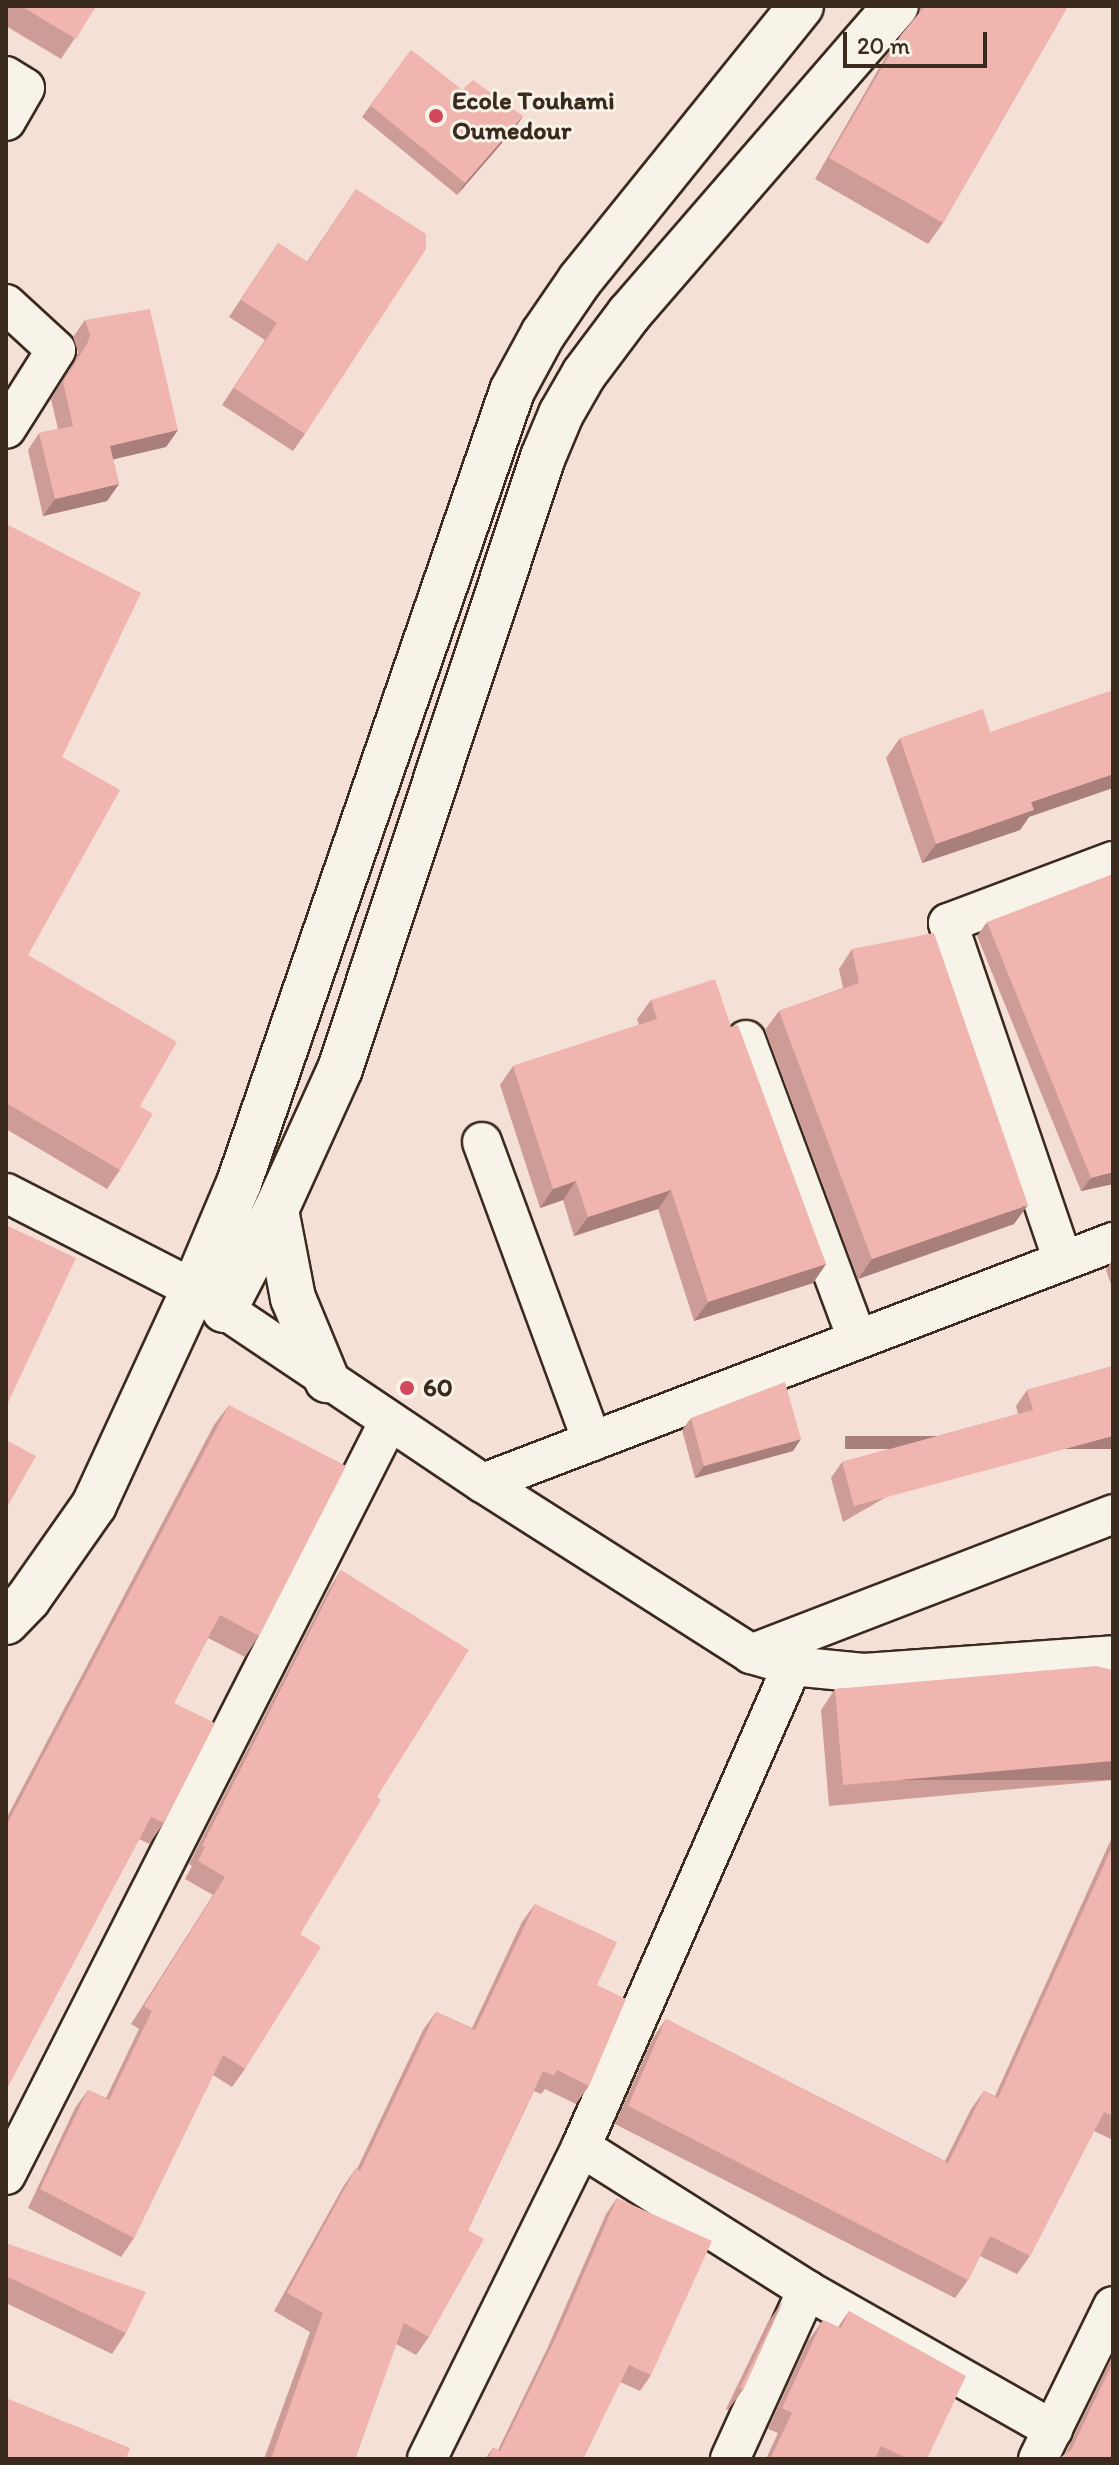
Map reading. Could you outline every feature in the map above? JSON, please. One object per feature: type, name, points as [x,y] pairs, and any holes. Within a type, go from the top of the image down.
[{"type":"street","points":[[209,1300],[239,1183],[512,391],[543,334],[580,280],[801,6]]},
{"type":"street","points":[[6,1622],[28,1599],[94,1505],[209,1300],[276,1210],[357,1022],[538,472],[561,414],[584,374],[629,314],[896,6]]},
{"type":"street","points":[[6,76],[25,88],[6,121]]},
{"type":"street","points":[[6,304],[56,350],[6,429]]},
{"type":"street","points":[[1063,1261],[948,923],[1113,861]]},
{"type":"street","points":[[746,1040],[857,1339]]},
{"type":"street","points":[[482,1142],[592,1441]]},
{"type":"street","points":[[6,1193],[209,1300],[483,1483],[751,1654],[792,1666],[864,1673],[1113,1655]]},
{"type":"street","points":[[276,1210],[293,1298],[327,1380]]},
{"type":"street","points":[[483,1483],[1113,1242]]},
{"type":"street","points":[[6,2175],[389,1421]]},
{"type":"street","points":[[751,1654],[1113,1514]]},
{"type":"street","points":[[427,2459],[581,2147],[792,1666]]},
{"type":"street","points":[[581,2147],[1046,2444],[1113,2306]]},
{"type":"street","points":[[730,2459],[807,2290]]},
{"type":"building","points":[[21,6],[96,6],[76,39]]},
{"type":"building","points":[[925,6],[1068,6],[943,223],[829,158],[901,35]]},
{"type":"building","points":[[411,50],[462,90],[473,80],[523,116],[465,183],[370,105]]},
{"type":"building","points":[[356,189],[426,234],[426,249],[305,434],[234,388],[277,323],[241,300],[278,243],[308,262]]},
{"type":"building","points":[[150,309],[178,430],[110,446],[119,484],[55,499],[39,433],[73,426],[63,382],[87,344],[90,335],[85,320]]},
{"type":"building","points":[[6,524],[141,593],[62,757],[120,790],[28,955],[177,1042],[140,1106],[153,1114],[120,1170],[6,1103]]},
{"type":"building","points":[[1113,690],[1113,774],[1031,802],[1034,810],[936,844],[900,738],[983,709],[990,732]]},
{"type":"building","points":[[1113,874],[1113,1172],[1091,1178],[987,922]]},
{"type":"building","points":[[934,933],[1028,1205],[872,1259],[779,1011],[859,983],[852,949]]},
{"type":"building","points":[[715,979],[731,1027],[738,1025],[826,1264],[708,1302],[671,1190],[588,1217],[576,1181],[553,1189],[513,1066],[657,1019],[651,1000]]},
{"type":"building","points":[[6,1225],[76,1258],[6,1407]]},
{"type":"building","points":[[1113,1366],[1113,1436],[854,1506],[842,1462],[1033,1410],[1027,1390]]},
{"type":"building","points":[[785,1382],[801,1439],[704,1466],[691,1418]]},
{"type":"building","points":[[229,1405],[346,1466],[259,1636],[220,1615],[174,1703],[215,1723],[164,1823],[151,1817],[6,2090],[6,1826]]},
{"type":"building","points":[[6,1440],[36,1456],[6,1509]]},
{"type":"building","points":[[341,1570],[469,1650],[377,1797],[381,1800],[300,1934],[321,1947],[245,2069],[223,2055],[134,2238],[40,2189],[88,2090],[109,2100],[152,2011],[144,2006],[225,1877],[198,1861],[205,1847],[202,1846]]},
{"type":"building","points":[[1096,1666],[1113,1670],[1113,1761],[843,1785],[835,1689]]},
{"type":"building","points":[[1113,1845],[1113,2116],[1104,2112],[1030,2256],[990,2236],[968,2280],[628,2106],[666,2019],[948,2163],[984,2091],[998,2098]]},
{"type":"building","points":[[535,1904],[617,1942],[597,1985],[626,1999],[589,2086],[557,2070],[554,2076],[543,2071],[468,2230],[484,2239],[429,2337],[404,2323],[355,2459],[271,2459],[323,2313],[287,2293],[356,2168],[360,2171],[436,2012],[475,2030]]},
{"type":"building","points":[[617,2198],[712,2241],[651,2375],[629,2365],[583,2459],[488,2459],[493,2448],[500,2451],[558,2333]]},
{"type":"building","points":[[6,2243],[146,2292],[126,2333],[6,2276]]},
{"type":"building","points":[[783,2301],[743,2390],[740,2388]]},
{"type":"building","points":[[849,2311],[966,2376],[927,2459],[908,2459],[881,2446],[875,2459],[770,2459],[792,2413],[782,2408],[823,2320],[841,2328]]},
{"type":"building","points":[[1113,2362],[1113,2459],[1058,2459],[1071,2450]]},
{"type":"building","points":[[6,2398],[130,2448],[126,2459],[6,2459]]},
{"type":"place","name":"Ecole Touhami Oumedour","points":[[436,116]]},
{"type":"place","name":"60","points":[[407,1388]]}]
